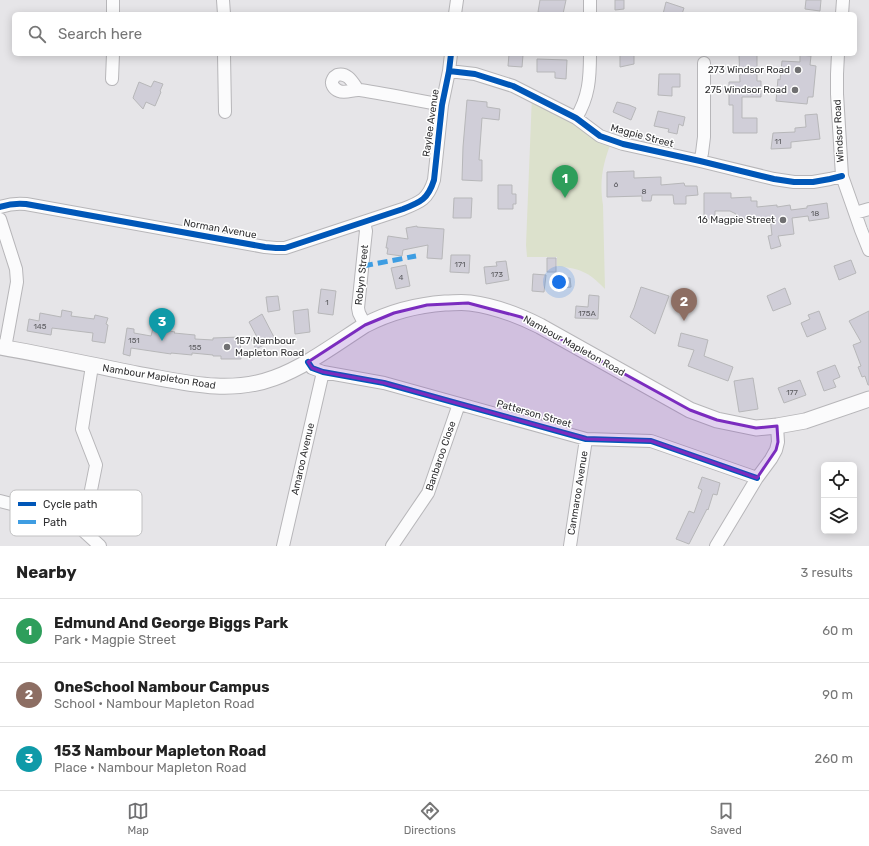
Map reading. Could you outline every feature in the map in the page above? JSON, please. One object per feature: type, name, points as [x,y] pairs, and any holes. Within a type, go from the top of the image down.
[{"type":"main road","name":"Nambour Mapleton Road","points":[[3,347],[92,366],[194,384],[230,387],[249,385],[273,379],[288,373],[308,362],[365,325],[404,309],[456,302],[483,305],[521,317],[540,326],[690,410],[717,420],[756,428],[777,426],[806,421],[869,399]]},
{"type":"street","points":[[113,0],[113,12]]},
{"type":"street","points":[[224,0],[224,12]]},
{"type":"street","points":[[455,12],[457,0]]},
{"type":"street","points":[[590,0],[590,12]]},
{"type":"street","points":[[842,12],[843,0]]},
{"type":"street","points":[[112,79],[113,56]]},
{"type":"street","points":[[224,56],[225,112]]},
{"type":"street","name":"Raylee Avenue","points":[[429,193],[434,180],[442,105],[451,56]]},
{"type":"street","points":[[576,118],[582,109],[588,88],[590,56]]},
{"type":"street","name":"Windsor Road","points":[[838,56],[837,94],[842,176],[869,250]]},
{"type":"street","points":[[700,161],[704,137],[704,62]]},
{"type":"street","name":"Magpie Street","points":[[449,71],[475,74],[513,86],[576,118],[600,136],[623,144],[774,179],[794,182],[813,182],[842,176]]},
{"type":"street","points":[[358,90],[442,105]]},
{"type":"street","name":"Norman Avenue","points":[[0,207],[9,204],[26,204],[265,248],[285,248],[412,206],[425,198],[429,193]]},
{"type":"street","points":[[855,213],[869,209]]},
{"type":"street","points":[[0,219],[16,269],[17,282],[16,296],[3,347]]},
{"type":"street","name":"Robyn Street","points":[[364,222],[366,231],[358,314],[365,325]]},
{"type":"street","name":"Patterson Street","points":[[308,362],[312,368],[323,372],[384,383],[586,439],[651,441],[757,478]]},
{"type":"street","points":[[91,490],[96,466],[82,429],[92,366]]},
{"type":"street","name":"Amaroo Avenue","points":[[283,546],[323,372]]},
{"type":"street","name":"Banbaroo Close","points":[[392,546],[428,493],[459,404]]},
{"type":"street","points":[[716,546],[757,478],[776,450],[778,442],[777,426]]},
{"type":"street","name":"Canmaroo Avenue","points":[[570,546],[586,439]]},
{"type":"street","points":[[0,501],[10,504]]},
{"type":"street","points":[[90,536],[100,546]]},
{"type":"highlighted area","points":[[468,303],[521,317],[690,410],[717,420],[756,428],[777,426],[778,442],[776,450],[757,478],[651,441],[586,439],[384,383],[323,372],[312,368],[308,362],[365,325],[394,313],[427,305]]},
{"type":"green space","points":[[532,95],[612,140],[604,164],[601,188],[603,205],[605,289],[594,278],[583,272],[572,268],[557,266],[557,257],[527,257],[526,245]]},
{"type":"building","points":[[540,0],[566,0],[563,12],[538,12]]},
{"type":"building","points":[[615,0],[624,0],[624,9],[615,10]]},
{"type":"building","points":[[806,0],[821,0],[820,11],[805,9]]},
{"type":"building","points":[[666,2],[684,8],[683,12],[664,12]]},
{"type":"building","points":[[509,56],[523,56],[522,67],[508,66]]},
{"type":"building","points":[[620,56],[634,56],[634,64],[620,67]]},
{"type":"building","points":[[739,56],[757,56],[757,81],[761,81],[761,97],[742,97],[742,118],[757,118],[757,133],[733,133],[733,105],[729,105],[729,82],[740,82]]},
{"type":"building","points":[[800,56],[811,56],[810,65],[816,66],[813,97],[808,97],[807,104],[776,101],[778,79],[780,80],[782,61],[800,62]]},
{"type":"building","points":[[537,59],[567,60],[566,79],[555,78],[555,72],[537,72]]},
{"type":"building","points":[[659,74],[680,74],[680,87],[672,87],[672,96],[658,95]]},
{"type":"building","points":[[154,81],[163,84],[160,91],[161,92],[155,106],[146,102],[143,109],[133,98],[139,82],[151,87]]},
{"type":"building","points":[[467,100],[487,102],[487,107],[500,109],[499,120],[482,118],[479,160],[482,160],[482,181],[462,180]]},
{"type":"building","points":[[617,102],[636,108],[631,120],[613,112]]},
{"type":"building","points":[[658,111],[685,117],[683,126],[679,124],[677,134],[668,132],[669,129],[654,126]]},
{"type":"building","points":[[817,114],[820,139],[791,142],[791,148],[771,149],[773,133],[795,132],[795,128],[806,127],[805,115]]},
{"type":"building","points":[[634,171],[634,178],[661,177],[661,185],[684,183],[685,186],[697,186],[698,195],[686,196],[686,204],[674,204],[673,195],[652,195],[651,201],[642,201],[642,196],[607,197],[607,172]]},
{"type":"building","points":[[498,185],[512,185],[512,194],[516,194],[516,204],[513,204],[513,209],[498,209]]},
{"type":"building","points":[[704,193],[731,193],[731,198],[751,197],[751,201],[757,201],[757,207],[777,205],[777,207],[790,205],[791,210],[827,203],[829,218],[809,221],[808,216],[792,218],[794,234],[778,236],[781,246],[771,249],[768,236],[772,235],[770,218],[736,219],[736,214],[730,211],[715,211],[715,219],[704,219]]},
{"type":"building","points":[[454,198],[472,198],[471,218],[453,218]]},
{"type":"building","points":[[417,226],[444,229],[442,259],[427,258],[428,245],[403,250],[402,256],[387,254],[388,248],[386,248],[388,236],[408,239],[406,228]]},
{"type":"building","points":[[451,255],[470,255],[469,273],[450,272]]},
{"type":"building","points":[[547,258],[556,258],[556,272],[547,272]]},
{"type":"building","points":[[851,260],[856,273],[839,280],[834,266]]},
{"type":"building","points":[[506,261],[509,280],[486,284],[484,267],[497,266],[496,262]]},
{"type":"building","points":[[406,265],[410,286],[396,289],[391,268]]},
{"type":"building","points":[[533,274],[546,275],[544,292],[532,291]]},
{"type":"building","points":[[561,278],[570,278],[571,287],[561,288]]},
{"type":"building","points":[[641,287],[669,296],[655,334],[630,317]]},
{"type":"building","points":[[785,288],[791,304],[773,311],[767,296]]},
{"type":"building","points":[[321,289],[336,291],[333,315],[318,313]]},
{"type":"building","points":[[589,295],[599,296],[598,319],[575,318],[576,306],[588,307]]},
{"type":"building","points":[[278,296],[280,310],[268,312],[266,297]]},
{"type":"building","points":[[308,309],[310,332],[295,334],[293,311]]},
{"type":"building","points":[[62,310],[72,312],[71,316],[94,319],[95,315],[108,318],[106,324],[108,325],[105,343],[92,341],[93,333],[52,328],[51,335],[27,331],[29,319],[39,321],[40,313],[61,317]]},
{"type":"building","points":[[819,311],[826,329],[807,337],[801,323],[810,319],[808,315]]},
{"type":"building","points":[[869,311],[868,385],[865,376],[862,377],[858,367],[861,366],[853,345],[861,342],[849,321]]},
{"type":"building","points":[[262,314],[275,339],[256,349],[250,337],[257,337],[249,322]]},
{"type":"building","points":[[127,328],[134,329],[134,333],[151,336],[153,328],[175,332],[174,333],[195,335],[195,339],[213,340],[213,338],[240,337],[241,359],[221,359],[221,356],[192,353],[192,355],[171,354],[131,348],[130,356],[123,354]]},
{"type":"building","points":[[681,333],[708,340],[704,356],[733,367],[728,381],[688,366],[694,350],[678,346]]},
{"type":"building","points":[[835,365],[840,377],[833,380],[836,387],[824,391],[817,372]]},
{"type":"building","points":[[753,378],[758,409],[739,412],[734,381]]},
{"type":"building","points":[[800,380],[806,395],[784,403],[778,388]]},
{"type":"building","points":[[702,477],[720,483],[717,495],[713,494],[708,510],[707,509],[689,544],[676,539],[689,511],[694,513],[702,490],[698,488]]},
{"type":"marked path","points":[[363,266],[416,256]]},
{"type":"cycle path","points":[[0,207],[13,204],[26,204],[276,248],[285,248],[403,209],[423,199],[429,192],[434,180],[442,105],[451,56]]},
{"type":"cycle path","points":[[449,71],[475,74],[513,86],[576,118],[600,136],[623,144],[774,179],[794,182],[813,182],[842,176]]},
{"type":"cycle path","points":[[308,362],[312,368],[323,372],[384,383],[586,439],[651,441],[757,478]]},
{"type":"place","name":"273 Windsor Road","points":[[798,70]]},
{"type":"place","name":"275 Windsor Road","points":[[795,90]]},
{"type":"place","name":"Edmund And George Biggs Park","points":[[565,198]]},
{"type":"place","name":"16 Magpie Street","points":[[783,220]]},
{"type":"place","name":"OneSchool Nambour Campus","points":[[684,321]]},
{"type":"place","name":"153 Nambour Mapleton Road","points":[[162,341]]},
{"type":"place","name":"157 Nambour Mapleton Road","points":[[227,347]]}]
